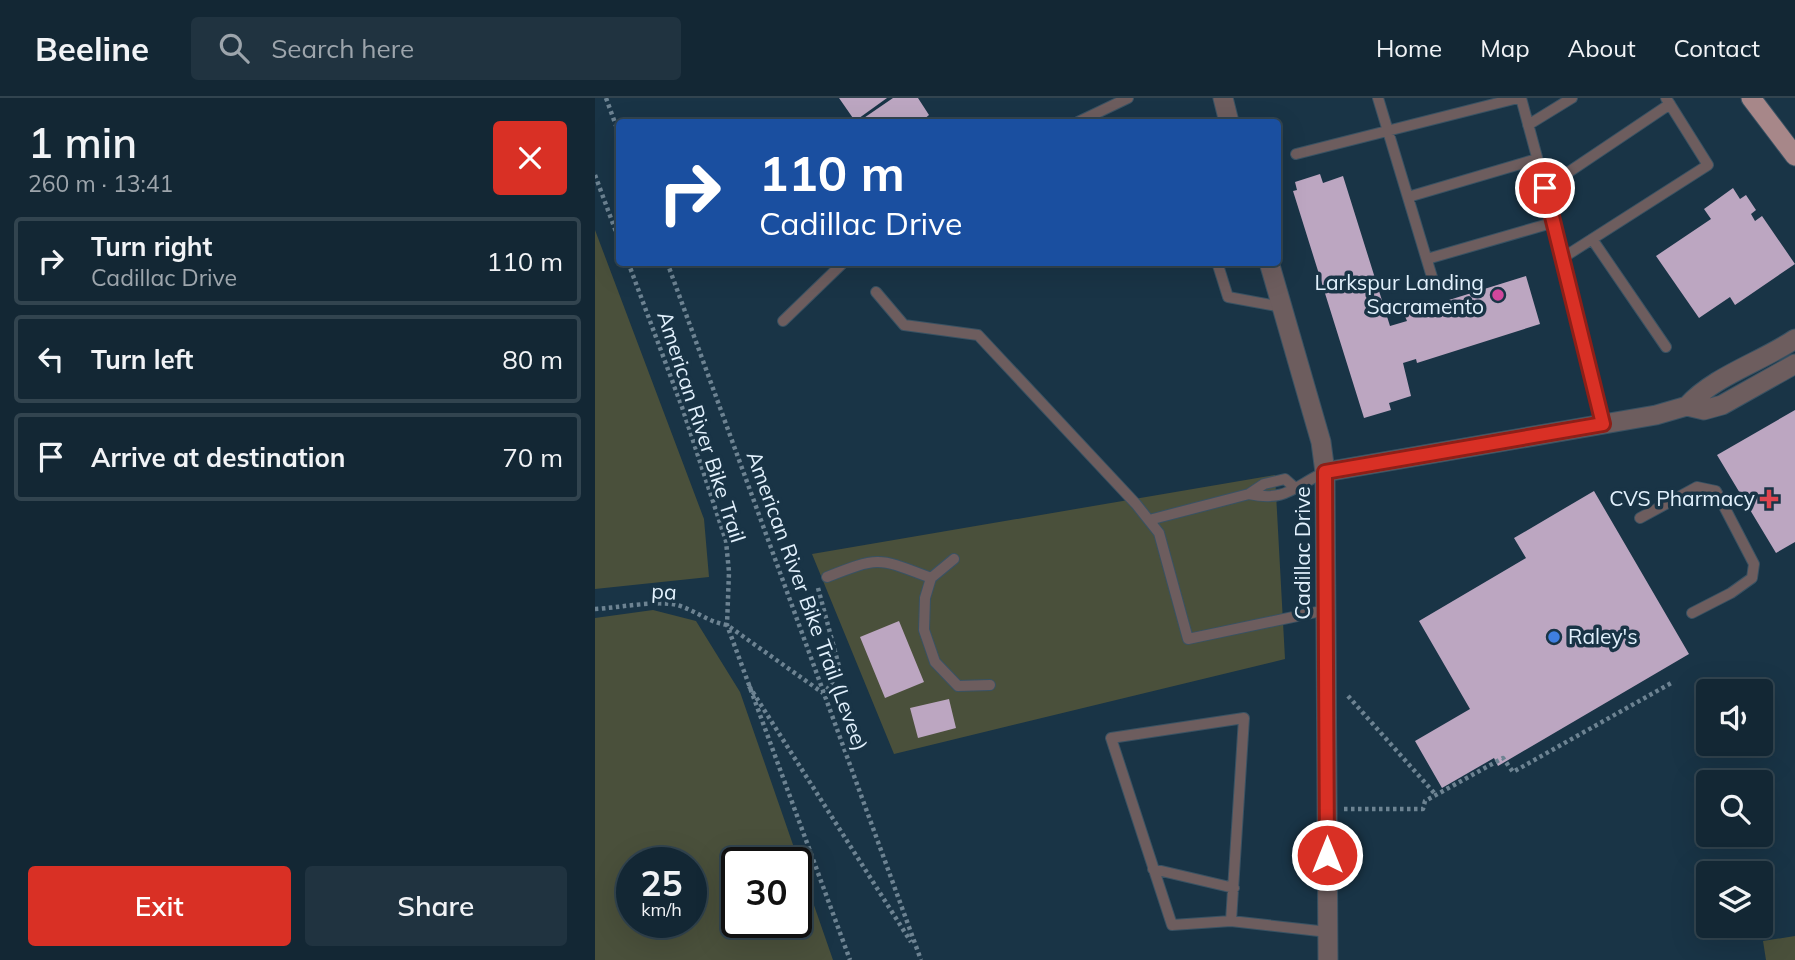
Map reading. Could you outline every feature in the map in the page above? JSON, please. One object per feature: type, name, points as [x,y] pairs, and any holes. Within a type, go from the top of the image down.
[{"type":"main road","points":[[1751,98],[1795,156]]},
{"type":"street","points":[[1223,98],[1229,119]]},
{"type":"street","points":[[1270,266],[1321,442],[1325,472]]},
{"type":"street","name":"Cadillac Drive","points":[[1687,406],[1702,390],[1754,364],[1795,339]]},
{"type":"street","name":"Cadillac Drive","points":[[1328,960],[1325,472],[1603,424],[1687,406],[1704,410],[1722,405],[1795,364]]},
{"type":"lane","points":[[1084,119],[1128,98]]},
{"type":"lane","points":[[1378,98],[1432,277]]},
{"type":"lane","points":[[1296,155],[1519,98],[1555,222],[1603,424]]},
{"type":"lane","points":[[1528,125],[1573,98]]},
{"type":"lane","points":[[1545,188],[1668,101],[1708,165],[1564,257]]},
{"type":"lane","points":[[1408,197],[1537,159]]},
{"type":"lane","points":[[1427,259],[1555,222]]},
{"type":"lane","points":[[1592,239],[1666,347]]},
{"type":"lane","points":[[783,321],[840,266]]},
{"type":"lane","points":[[1218,266],[1229,297],[1282,307]]},
{"type":"lane","points":[[876,292],[904,325],[978,335],[1149,520],[1160,533],[1188,639],[1326,610]]},
{"type":"lane","points":[[1149,520],[1249,494],[1269,498],[1287,495],[1294,487],[1325,472]]},
{"type":"lane","points":[[1640,518],[1697,487],[1716,491],[1754,564],[1752,578],[1731,593],[1692,613]]},
{"type":"lane","points":[[954,559],[931,578],[925,598],[924,629],[935,662],[958,686],[990,685]]},
{"type":"lane","points":[[827,577],[860,564],[885,560],[931,578]]},
{"type":"lane","points":[[1231,921],[1244,718],[1111,738],[1172,925],[1231,921],[1328,932]]},
{"type":"lane","points":[[1153,869],[1234,888]]},
{"type":"path","points":[[606,98],[616,126]]},
{"type":"path","points":[[595,175],[616,232]]},
{"type":"path","name":"American River Bike Trail","points":[[629,266],[682,407],[726,541],[729,572],[727,625],[744,678],[850,960]]},
{"type":"path","name":"American River Bike Trail (Levee)","points":[[668,266],[921,960]]},
{"type":"path","points":[[825,694],[840,670],[816,590],[827,577]]},
{"type":"path","name":"pa","points":[[595,609],[674,604],[698,613],[712,622],[727,625],[825,694]]},
{"type":"path","name":"American River Bike Trail (Levee)","points":[[744,678],[917,951]]},
{"type":"path","points":[[1343,809],[1423,809],[1425,801],[1503,758],[1513,772],[1673,682]]},
{"type":"path","points":[[1345,693],[1436,795]]},
{"type":"green space","points":[[595,230],[704,519],[709,577],[595,589]]},
{"type":"green space","points":[[1275,475],[1285,659],[894,754],[812,554]]},
{"type":"green space","points":[[653,610],[696,621],[740,692],[794,847],[721,847],[721,938],[812,938],[812,899],[833,960],[595,960],[595,618]]},
{"type":"green space","points":[[1795,936],[1795,960],[1766,960],[1763,941]]},
{"type":"building","points":[[839,98],[887,98],[858,119],[854,119]]},
{"type":"building","points":[[893,98],[918,98],[929,115],[924,119],[862,119]]},
{"type":"building","name":"Larkspur Landing Sacramento","points":[[1320,174],[1323,183],[1343,176],[1390,326],[1407,321],[1404,314],[1526,276],[1540,324],[1417,363],[1416,359],[1403,363],[1411,396],[1389,403],[1391,410],[1364,418],[1293,191],[1297,190],[1295,182]]},
{"type":"building","points":[[1733,188],[1740,199],[1746,195],[1756,210],[1751,214],[1755,221],[1762,216],[1795,264],[1735,305],[1730,297],[1699,318],[1656,256],[1711,219],[1704,209]]},
{"type":"building","name":"CVS Pharmacy","points":[[1795,410],[1795,542],[1776,553],[1717,455]]},
{"type":"building","name":"Raley's","points":[[1594,491],[1689,654],[1498,766],[1494,758],[1442,788],[1415,741],[1470,709],[1419,621],[1526,558],[1514,538]]},
{"type":"building","points":[[899,621],[924,682],[885,698],[860,637]]},
{"type":"building","points":[[949,699],[956,728],[918,738],[910,708]]},
{"type":"place","name":"Larkspur Landing Sacramento","points":[[1498,295]]},
{"type":"place","name":"CVS Pharmacy","points":[[1769,499]]},
{"type":"place","name":"Raley's","points":[[1554,637]]},
{"type":"route","points":[[1327,855],[1325,472],[1603,424],[1545,188]]}]
